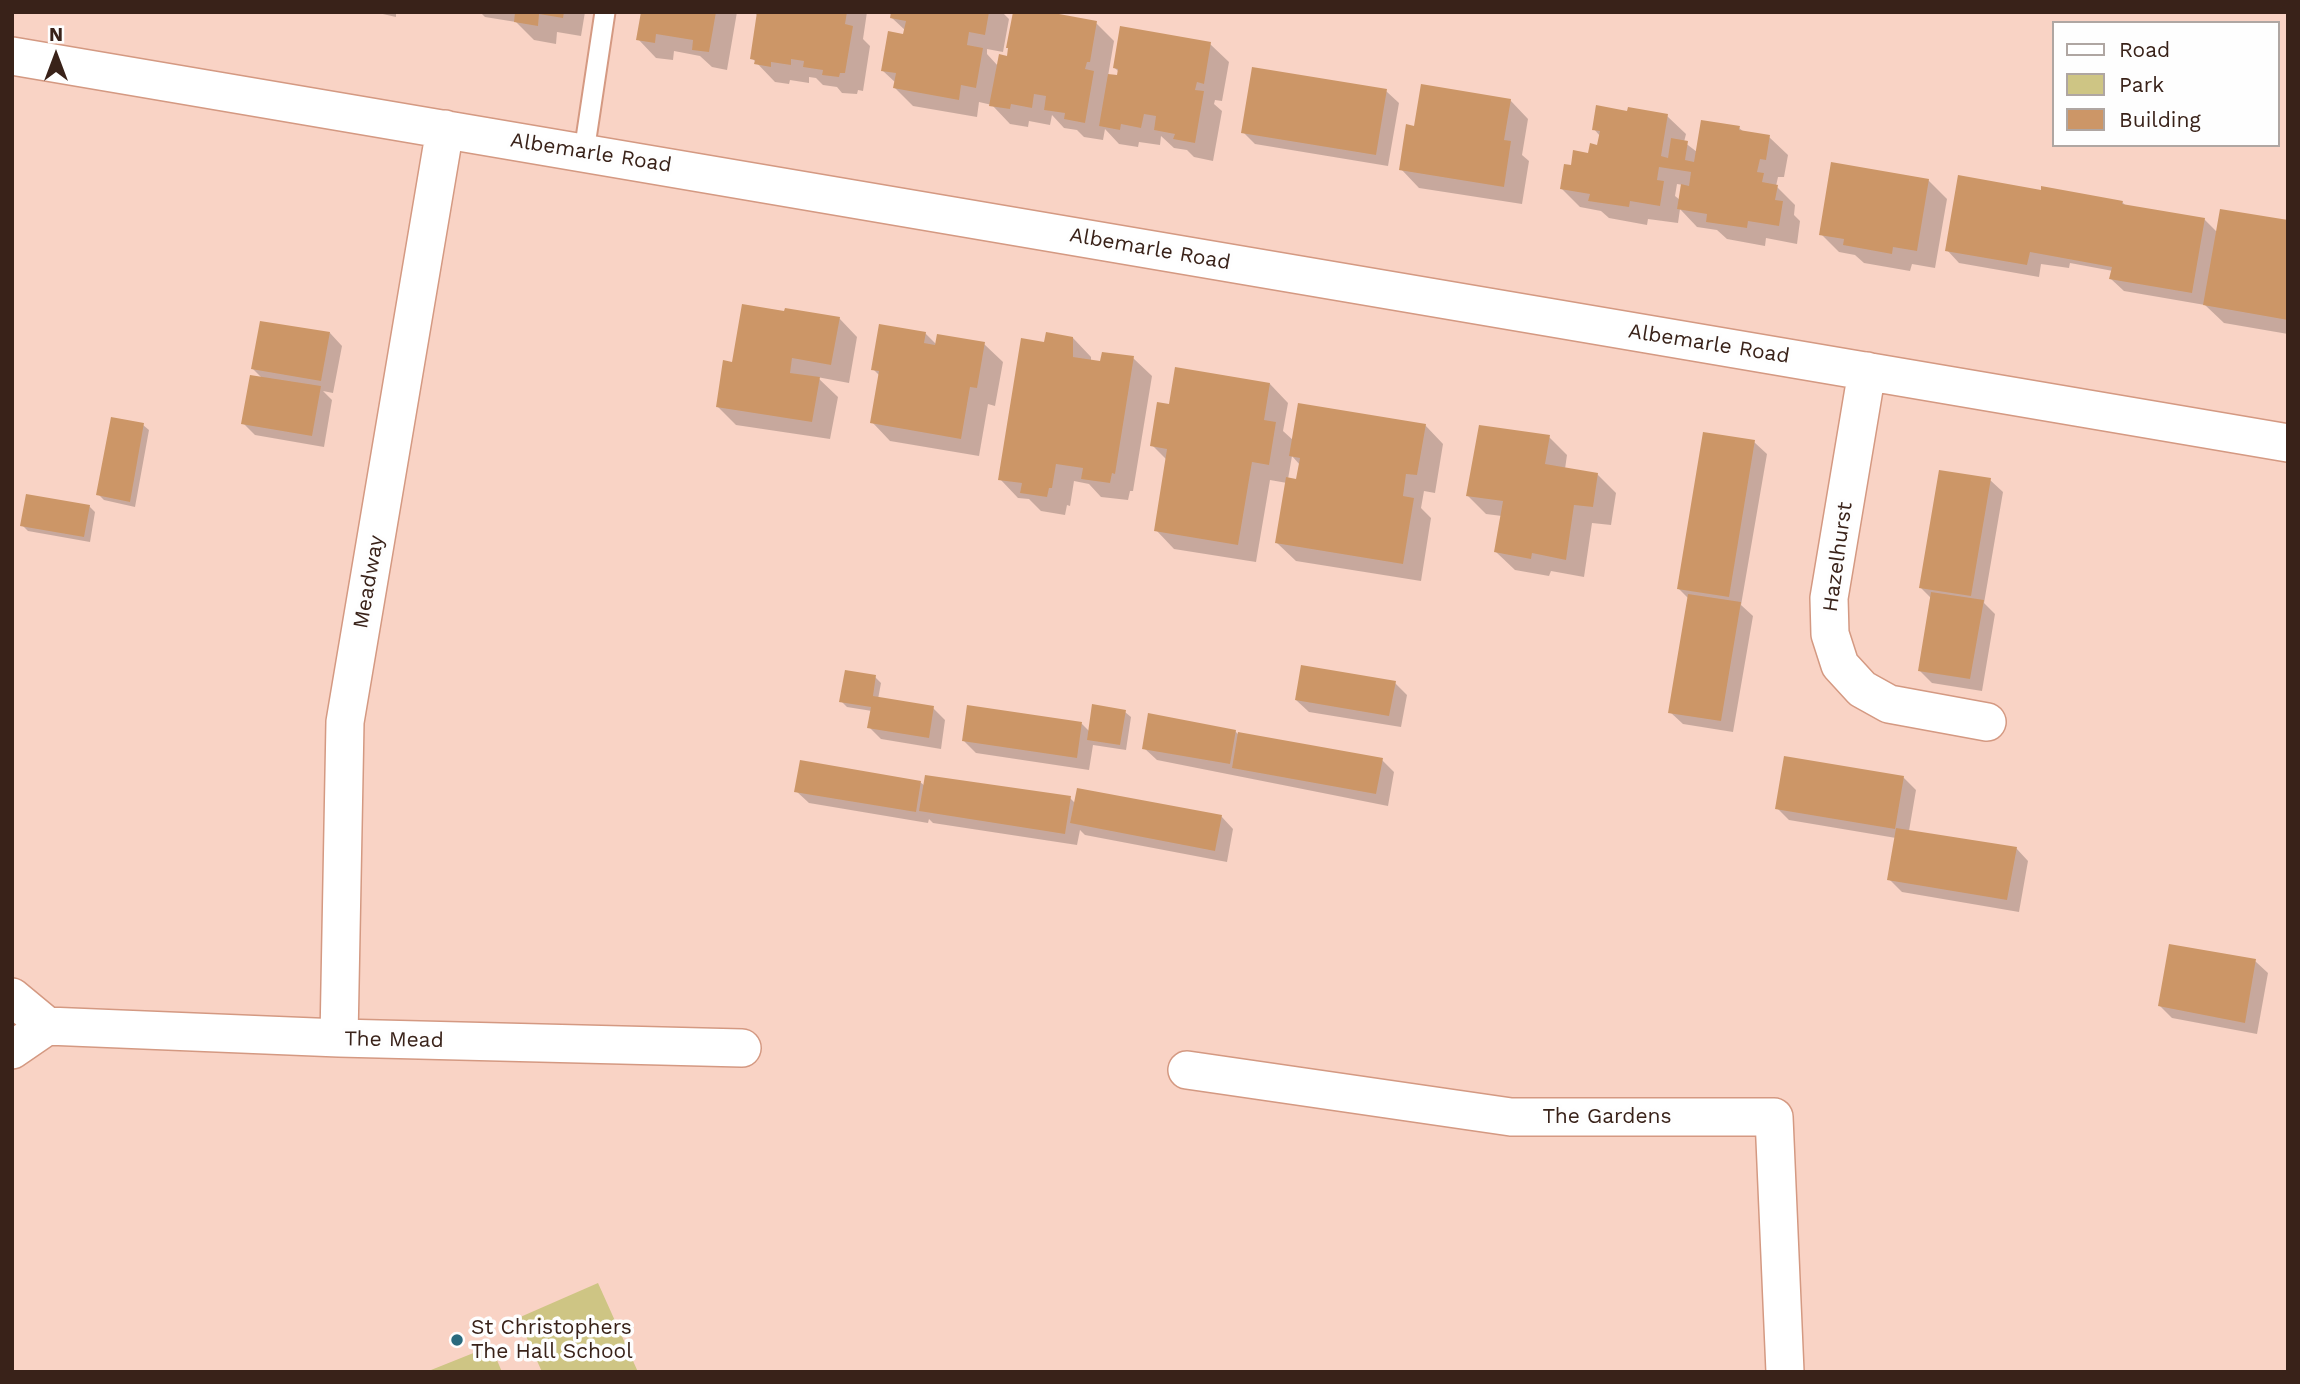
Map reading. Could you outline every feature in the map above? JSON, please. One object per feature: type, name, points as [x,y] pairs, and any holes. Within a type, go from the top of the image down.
[{"type":"street","name":"Albemarle Road","points":[[12,56],[2288,443]]},
{"type":"street","name":"Meadway","points":[[339,1038],[345,722],[445,129]]},
{"type":"street","name":"Hazelhurst","points":[[1867,370],[1829,598],[1830,634],[1840,665],[1861,689],[1889,704],[1987,722]]},
{"type":"street","points":[[12,998],[47,1026],[12,1049]]},
{"type":"street","name":"The Mead","points":[[47,1026],[339,1038],[742,1048]]},
{"type":"street","name":"The Gardens","points":[[1187,1070],[1511,1116],[1774,1116],[1785,1372]]},
{"type":"lane","points":[[584,152],[605,12]]},
{"type":"green space","points":[[598,1283],[638,1372],[542,1372],[518,1318]]},
{"type":"green space","points":[[491,1346],[502,1372],[426,1372]]},
{"type":"building","points":[[515,12],[564,12],[563,18],[539,14],[538,26],[514,22]]},
{"type":"building","points":[[641,12],[716,12],[709,52],[692,50],[693,40],[656,34],[655,43],[636,40]]},
{"type":"building","points":[[757,12],[847,12],[845,24],[853,26],[845,73],[840,73],[839,77],[822,75],[823,70],[803,67],[804,61],[791,59],[791,65],[771,62],[771,67],[754,64],[755,60],[750,59]]},
{"type":"building","points":[[891,12],[989,12],[985,35],[969,32],[967,45],[983,48],[976,88],[961,85],[959,100],[893,88],[896,73],[881,71],[888,31],[903,34],[906,21],[890,18]]},
{"type":"building","points":[[1013,12],[1048,12],[1097,21],[1090,62],[1087,62],[1085,69],[1094,71],[1085,123],[1064,119],[1065,113],[1044,110],[1046,96],[1034,94],[1032,108],[1011,104],[1010,109],[989,106],[999,54],[1007,56]]},
{"type":"building","points":[[1120,26],[1211,42],[1204,84],[1197,82],[1195,90],[1204,91],[1195,143],[1173,139],[1175,134],[1154,130],[1156,116],[1144,114],[1141,128],[1121,124],[1120,130],[1099,126],[1108,74],[1117,75],[1118,69],[1113,68]]},
{"type":"building","points":[[1252,67],[1387,89],[1376,155],[1241,133]]},
{"type":"building","points":[[1421,84],[1511,99],[1504,140],[1511,141],[1504,187],[1399,170],[1406,124],[1414,126]]},
{"type":"building","points":[[1596,105],[1627,111],[1628,107],[1668,114],[1661,156],[1668,158],[1671,138],[1688,141],[1685,160],[1694,162],[1701,120],[1740,126],[1739,130],[1770,135],[1766,160],[1760,159],[1757,172],[1764,173],[1762,182],[1778,185],[1775,200],[1783,201],[1779,226],[1748,221],[1747,228],[1706,222],[1707,214],[1677,209],[1681,184],[1689,186],[1691,172],[1659,167],[1657,180],[1664,181],[1660,206],[1630,201],[1629,207],[1588,201],[1590,194],[1560,189],[1564,164],[1571,165],[1573,150],[1588,153],[1590,143],[1597,145],[1600,131],[1592,130]]},
{"type":"building","points":[[1831,162],[1929,179],[1917,251],[1893,247],[1892,254],[1843,245],[1844,239],[1819,235]]},
{"type":"building","points":[[1958,175],[2041,190],[2041,186],[2123,201],[2122,204],[2205,218],[2192,293],[2109,279],[2112,267],[2030,252],[2027,265],[1945,251]]},
{"type":"building","points":[[2220,209],[2288,220],[2288,320],[2203,305]]},
{"type":"building","points":[[742,304],[840,317],[831,365],[792,358],[790,373],[820,377],[812,422],[716,407],[723,360],[732,362]]},
{"type":"building","points":[[260,321],[330,332],[321,381],[251,369]]},
{"type":"building","points":[[879,324],[926,332],[924,343],[935,345],[937,334],[985,342],[977,388],[970,387],[961,439],[870,423],[879,371],[871,370]]},
{"type":"building","points":[[1046,332],[1073,337],[1073,357],[1100,361],[1102,352],[1134,356],[1115,474],[1112,473],[1110,483],[1081,479],[1083,468],[1056,464],[1052,488],[1049,488],[1047,497],[1020,493],[1022,483],[998,480],[1021,338],[1044,342]]},
{"type":"building","points":[[1175,367],[1270,383],[1264,420],[1276,422],[1269,465],[1252,462],[1238,545],[1154,531],[1167,449],[1150,446],[1157,402],[1169,404]]},
{"type":"building","points":[[250,375],[321,386],[312,436],[241,424]]},
{"type":"building","points":[[1298,403],[1426,424],[1417,475],[1406,474],[1403,496],[1414,498],[1403,564],[1275,543],[1286,477],[1296,479],[1300,458],[1289,456]]},
{"type":"building","points":[[111,417],[144,423],[130,502],[96,495]]},
{"type":"building","points":[[1479,425],[1550,435],[1545,464],[1598,473],[1593,507],[1574,505],[1566,560],[1532,553],[1531,559],[1494,552],[1503,501],[1466,496]]},
{"type":"building","points":[[1703,432],[1755,440],[1729,597],[1677,589]]},
{"type":"building","points":[[1939,470],[1991,478],[1971,596],[1919,588]]},
{"type":"building","points":[[26,494],[90,505],[84,537],[20,526]]},
{"type":"building","points":[[1931,592],[1984,600],[1970,679],[1918,671]]},
{"type":"building","points":[[1688,594],[1741,602],[1721,721],[1668,713]]},
{"type":"building","points":[[1301,665],[1396,681],[1389,716],[1295,700]]},
{"type":"building","points":[[845,670],[876,675],[873,696],[934,706],[929,738],[867,728],[871,707],[839,702]]},
{"type":"building","points":[[1092,704],[1126,710],[1120,745],[1087,740]]},
{"type":"building","points":[[967,705],[1082,722],[1077,758],[962,741]]},
{"type":"building","points":[[1148,713],[1236,730],[1230,764],[1142,749]]},
{"type":"building","points":[[1238,732],[1383,758],[1376,794],[1232,768]]},
{"type":"building","points":[[1784,756],[1904,776],[1895,829],[1775,809]]},
{"type":"building","points":[[800,760],[921,781],[916,812],[794,792]]},
{"type":"building","points":[[925,775],[1071,796],[1065,834],[919,811]]},
{"type":"building","points":[[1077,788],[1222,815],[1215,851],[1070,823]]},
{"type":"building","points":[[1896,828],[2017,847],[2007,900],[1887,880]]},
{"type":"building","points":[[2169,944],[2256,959],[2245,1023],[2158,1006]]},
{"type":"place","name":"St Christophers The Hall School","points":[[457,1340]]}]
